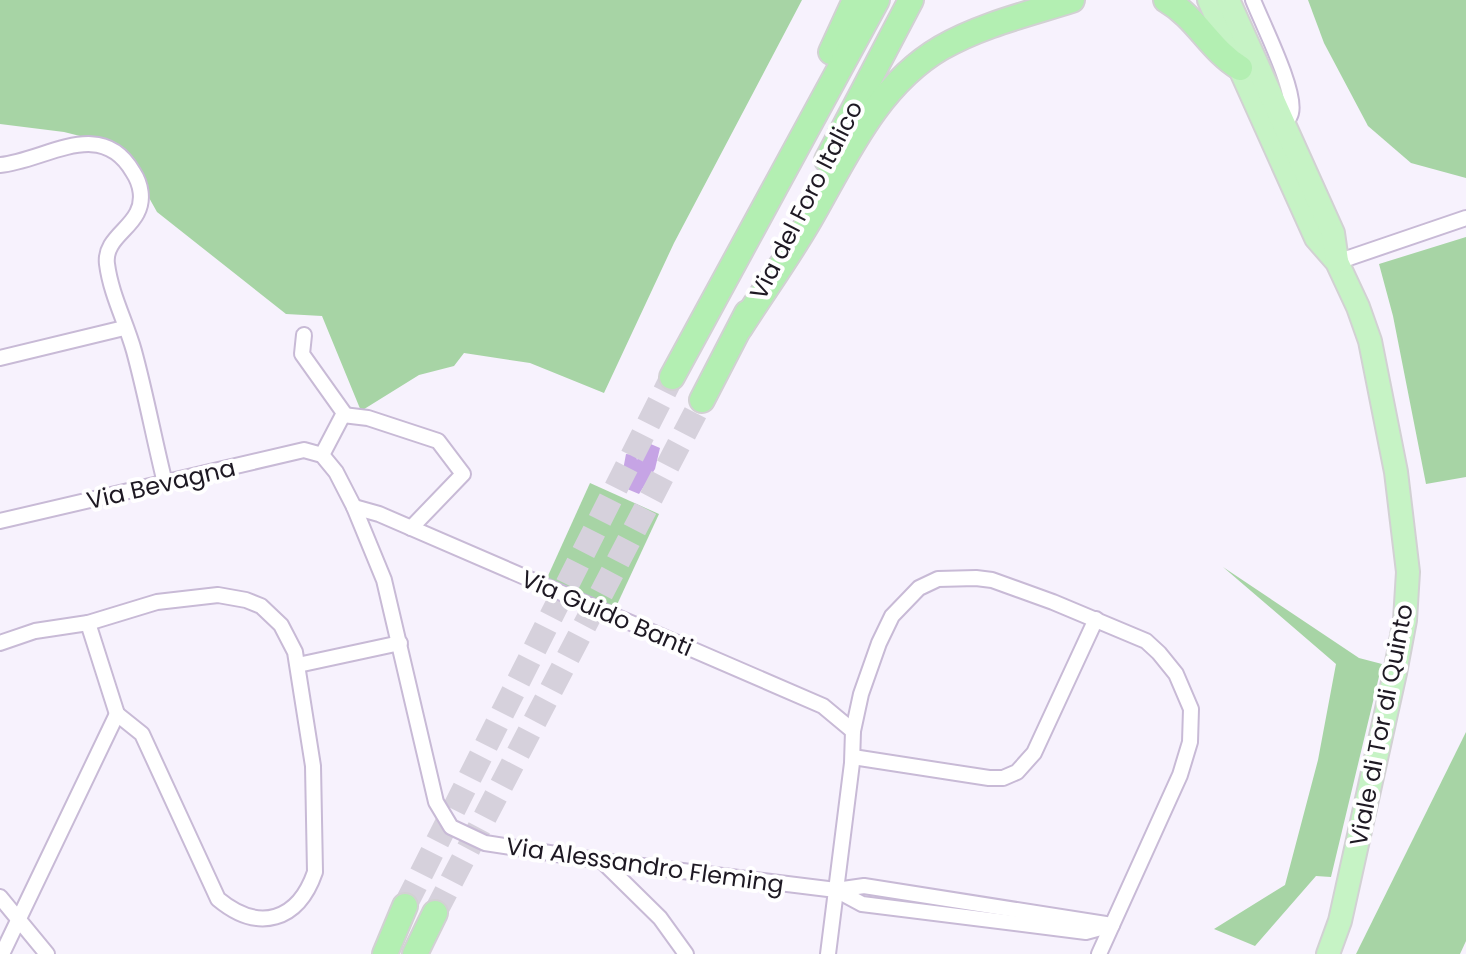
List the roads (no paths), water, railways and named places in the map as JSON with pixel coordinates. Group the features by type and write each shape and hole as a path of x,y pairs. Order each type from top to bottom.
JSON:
{"highway":[{"path":"757,218 855,0"},
{"name":"Via del Foro Italico","path":"672,377 877,0"},
{"name":"Via del Foro Italico","path":"702,400 911,0"},
{"path":"740,328 808,223 864,128 899,81 939,49 976,31 1072,0"},
{"path":"1166,0 1187,14 1221,55 1240,68"},
{"path":"385,954 405,906"},
{"path":"415,954 435,913"}],"main road":[{"name":"Viale di Tor di Quinto","path":"1209,0 1316,238 1337,262 1358,307 1375,362 1401,500 1408,572 1405,620 1342,910 1328,954"},
{"name":"Viale di Tor di Quinto","path":"1228,0 1333,233 1337,262"}],"street":[{"path":"1253,0 1275,52 1291,102 1291,114 1285,124"},
{"path":"1263,77 1273,65 1275,52"},
{"path":"0,165 81,143 112,151 128,164 139,183 139,208 129,225 110,245 106,259 113,294 133,348 165,483"},
{"path":"1337,262 1466,218"},
{"path":"0,358 124,328"},
{"path":"304,335 302,354 343,415 368,418 438,441 463,474 411,528"},
{"path":"298,665 400,643 389,594 354,507 336,472 322,455 343,415"},
{"name":"Via Bevagna","path":"0,521 304,450 322,455"},
{"name":"Via Guido Banti","path":"354,507 379,514 823,706 853,731"},
{"path":"828,954 853,757 853,731 865,681 886,627 910,595 929,582 943,578 987,579 1134,634 1159,653 1181,684 1192,716 1190,742 1180,775 1099,954"},
{"path":"0,643 35,631 88,623 157,602 208,596 229,596 261,606 272,615 292,642 313,766 317,843 315,872 301,901 278,916 262,919 231,910 218,899 142,734 117,714 88,623"},
{"path":"853,757 989,778 1003,778 1017,772 1034,753 1096,619"},
{"name":"Via Alessandro Fleming","path":"400,643 434,795 444,819 457,830 485,843 836,890 862,904 1086,932 1112,925"},
{"path":"2,954 117,714"},
{"path":"602,861 660,918 686,954"},
{"path":"0,897 47,954"}],"tunnel":[{"path":"405,906 672,377"},
{"path":"435,913 702,400"}]}
